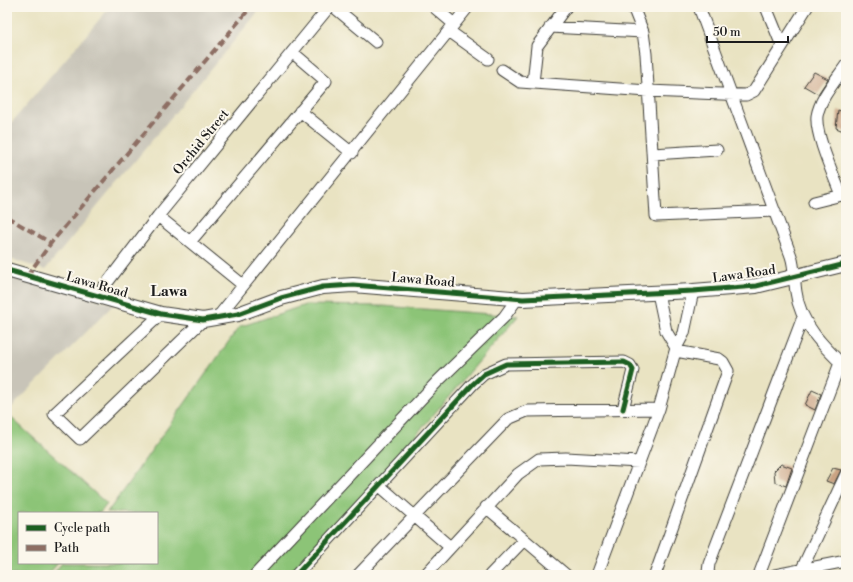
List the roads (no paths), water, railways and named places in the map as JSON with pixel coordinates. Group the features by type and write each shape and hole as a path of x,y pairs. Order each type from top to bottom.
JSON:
{"main road":[{"name":"Lawa Road","path":"7,270 161,314 202,320 238,314 302,292 323,287 353,285 517,299 693,291 756,286 846,264"}],"street":[{"name":"Orchid Street","path":"97,296 158,216 330,7"},
{"path":"334,7 376,42"},
{"path":"434,7 451,27 488,58"},
{"path":"217,318 352,153 468,7"},
{"path":"533,83 537,46 566,7"},
{"path":"633,7 643,32 646,54 656,216 776,211"},
{"path":"699,7 776,211 795,267 796,292 803,317 816,338 843,365 759,575"},
{"path":"766,7 782,46"},
{"path":"502,70 520,82 732,96 746,95 754,92 807,7"},
{"path":"550,27 643,32"},
{"path":"190,242 326,80 292,52"},
{"path":"814,202 843,195 817,129 817,115 823,100 846,65"},
{"path":"300,111 352,153"},
{"path":"653,154 717,150"},
{"path":"158,216 243,285"},
{"path":"597,575 660,409 676,349 684,333 693,291"},
{"path":"655,575 728,371 724,362 719,359 676,349 666,331 658,292"},
{"path":"256,575 437,382 504,317 517,299"},
{"path":"161,314 54,414 80,439 202,320"},
{"path":"710,575 708,572 709,564 803,317"},
{"path":"296,575 473,384 484,374 506,364 624,362 630,365 634,370 623,409"},
{"path":"358,575 414,515 508,419 527,411 660,409"},
{"path":"425,575 518,474 539,459 566,458 639,462"},
{"path":"801,571 846,474"},
{"path":"380,486 450,547"},
{"path":"486,507 561,573"},
{"path":"490,575 524,540"},
{"path":"775,575 846,561"}],"district":[{"name":"Lawa","path":"169,291"}]}
